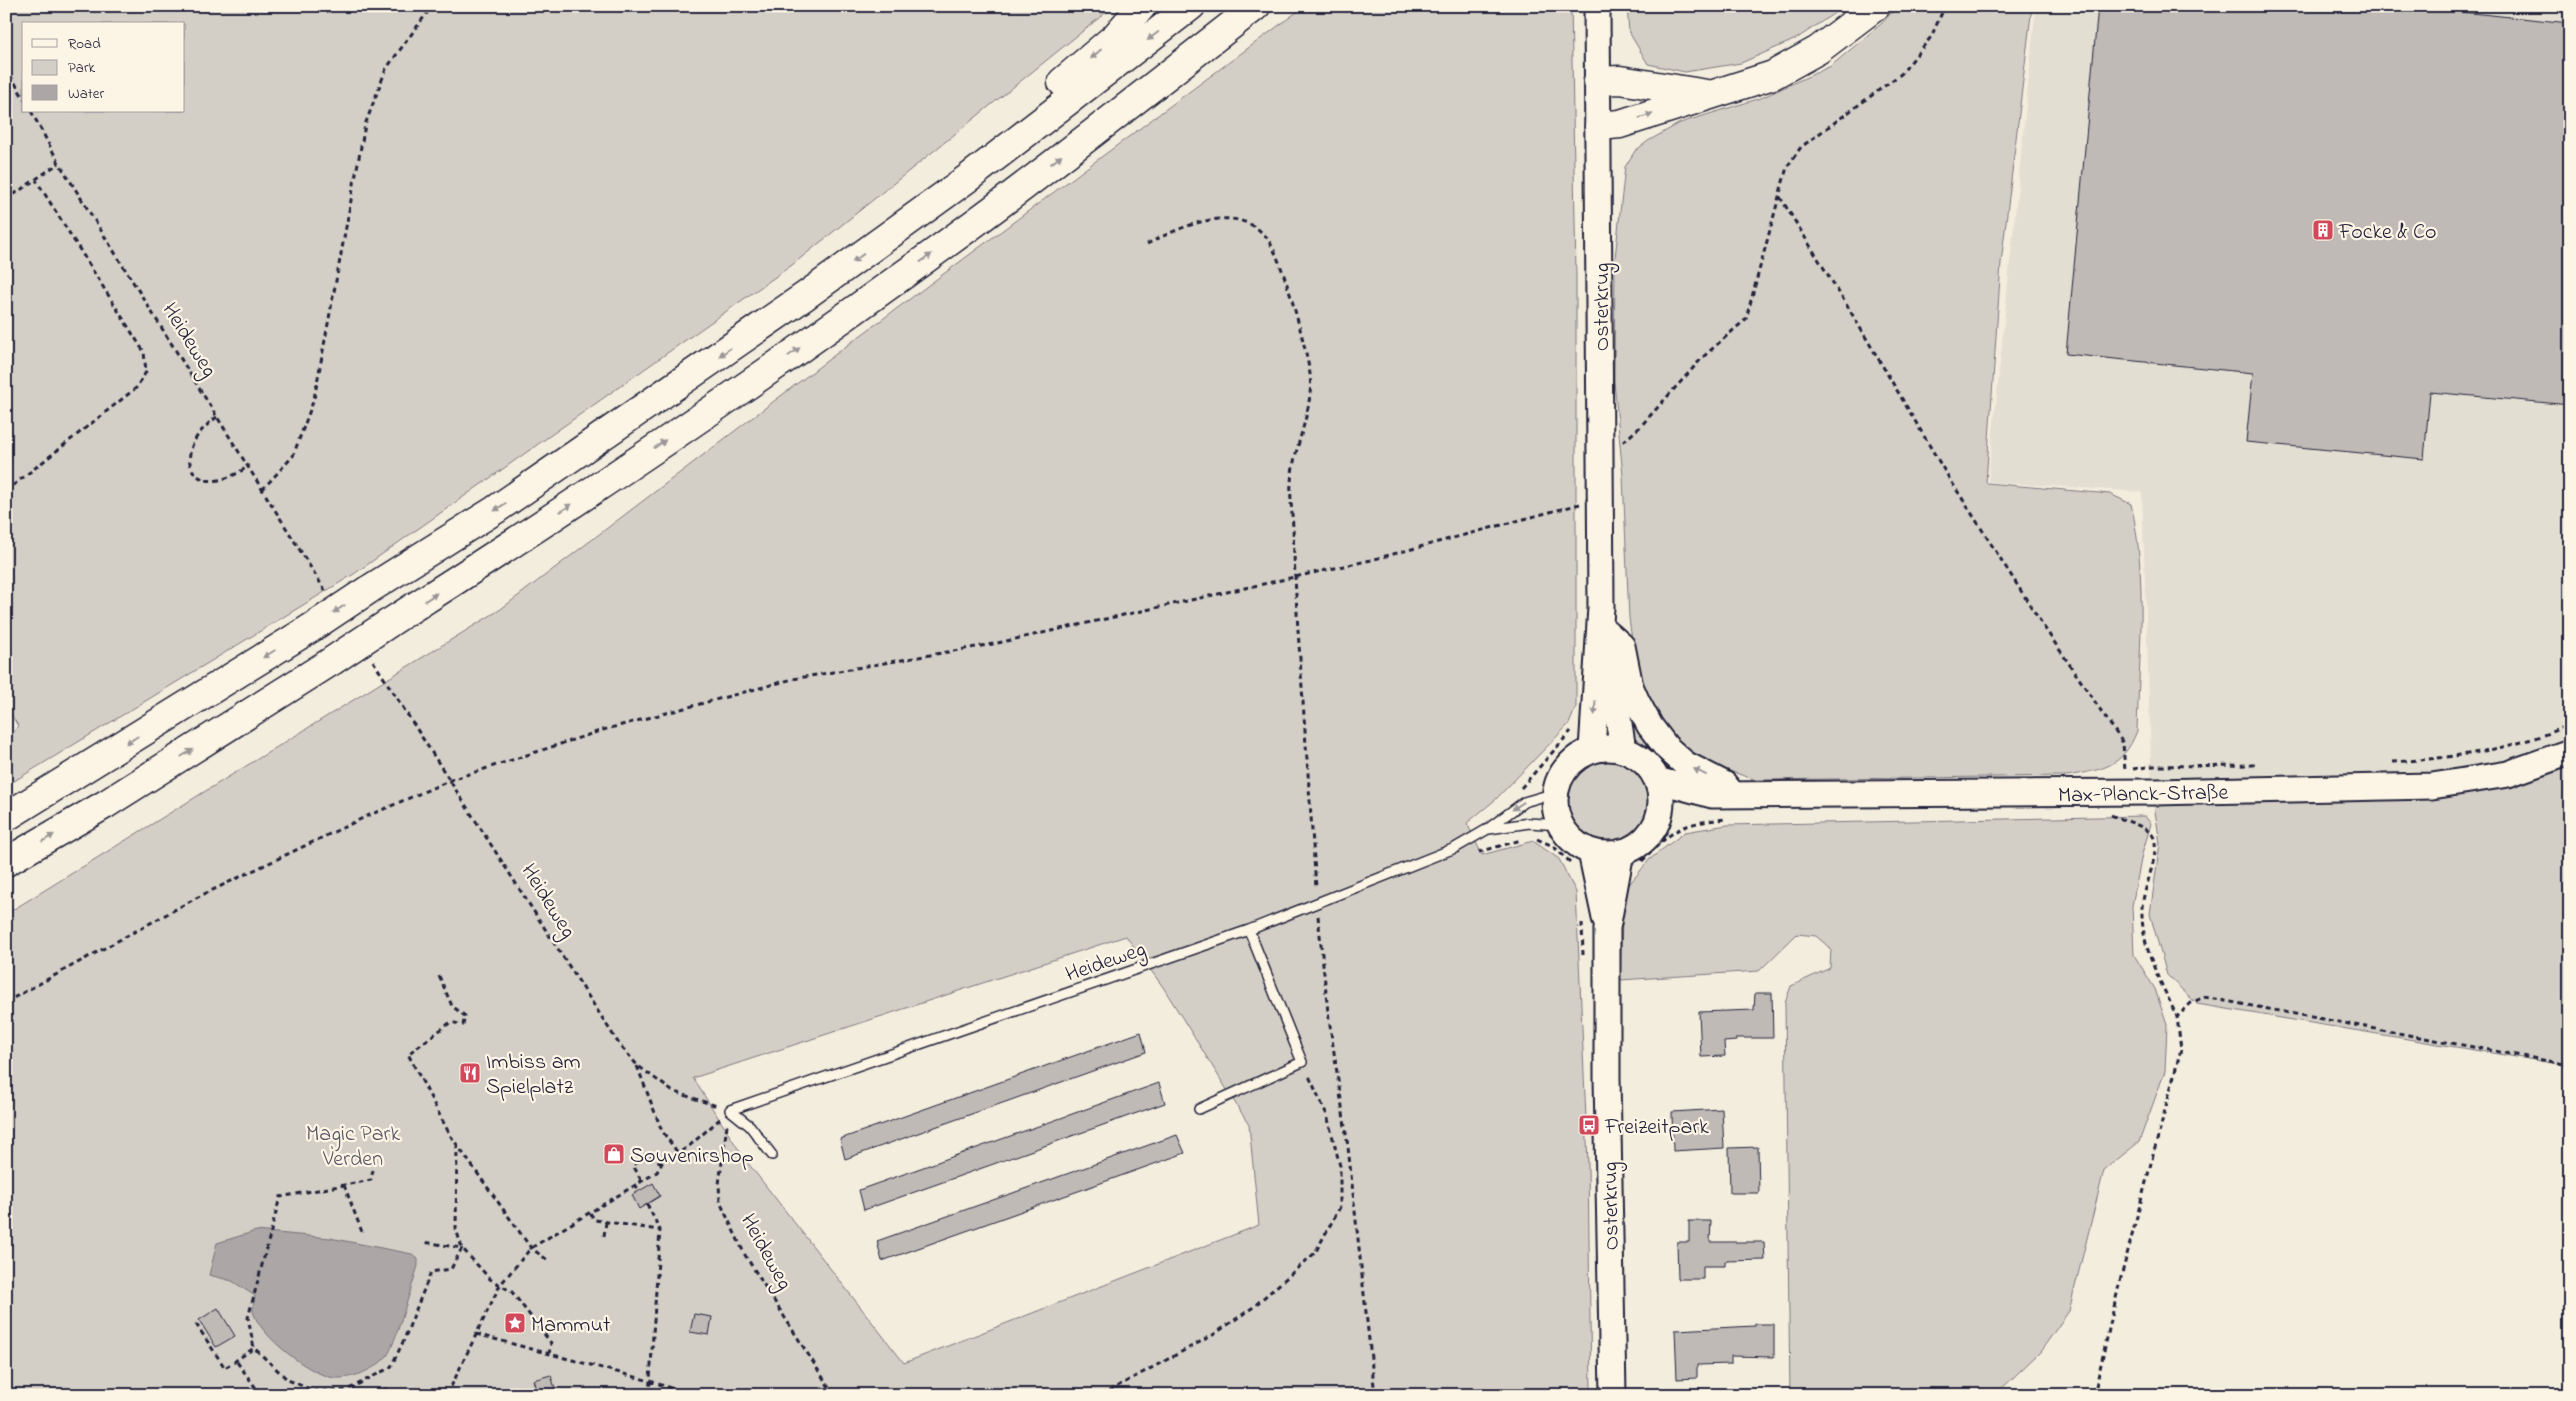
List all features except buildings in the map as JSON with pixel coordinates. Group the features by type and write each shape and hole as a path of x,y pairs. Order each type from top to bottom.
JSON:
{"highway":[{"path":"984,164 998,132 1091,59 1116,36 1142,6"},
{"path":"6,817 310,628 495,510 780,313 984,164 1191,6"},
{"path":"6,862 106,804 519,540 833,324 977,221 1256,6"},
{"path":"1599,126 1620,124 1773,75 1818,50 1876,6"},
{"path":"1598,81 1620,80 1711,95"}],"main road":[{"name":"Osterkrug","path":"1592,750 1601,607 1598,6"},
{"name":"Osterkrug","path":"1601,607 1623,750"},
{"path":"1605,631 1622,646 1630,686 1650,726 1666,747 1685,764 1724,784 1725,803"},
{"path":"1608,748 1623,750 1637,757 1649,767 1657,780 1660,795 1659,813 1647,837 1635,846 1631,858 1609,854 1582,858 1561,825 1557,815 1555,793 1562,774 1570,764 1592,750 1608,748"},
{"name":"Max-Planck-Straße","path":"1659,813 1725,803 2432,786 2508,774 2570,752"},
{"name":"Max-Planck-Straße","path":"1657,780 1725,803"},
{"name":"Osterkrug","path":"1582,858 1607,928"},
{"name":"Osterkrug","path":"1613,1395 1607,1077 1607,928 1631,858"}],"lane":[{"name":"Heideweg","path":"730,1110 1249,930 1455,848 1486,830 1524,802 1555,793"},
{"name":"Heideweg","path":"1486,830 1529,823 1561,825"},
{"path":"1200,1108 1302,1062 1249,930"},
{"path":"730,1110 750,1126 772,1155"}],"path":[{"path":"262,490 293,456 314,399 365,125 386,69 432,6"},
{"path":"1621,443 1640,427 1703,357 1746,319 1787,167 1801,147 1901,74 1931,37 1945,6"},
{"path":"6,67 22,95"},
{"name":"Heideweg","path":"32,112 59,163 322,586"},
{"path":"6,200 59,163"},
{"path":"6,491 136,388 146,372 144,352 36,180"},
{"path":"1780,197 1944,470 2044,627 2123,743 2125,772"},
{"path":"1147,244 1183,226 1217,218 1250,223 1267,239 1283,271 1310,374 1310,404 1298,443 1291,483 1295,577 1317,903 1328,1012 1348,1147 1375,1395"},
{"path":"217,417 203,426 193,440 189,458 193,471 203,480 219,482 234,476 247,467"},
{"path":"6,1002 198,897 363,818 451,780 603,730 793,679 993,644 1371,560 1581,504"},
{"name":"Heideweg","path":"376,666 619,1044 637,1065 672,1091 730,1110 719,1184 720,1202 745,1255 834,1395"},
{"path":"2391,763 2444,758 2504,747 2570,724"},
{"path":"2116,772 2153,766 2266,765"},
{"path":"1631,858 1679,828 1694,822 1725,803"},
{"path":"2094,1395 2119,1285 2181,1049 2177,1017 2149,957 2143,927 2142,908 2154,851 2154,838 2147,830 2107,813"},
{"path":"1533,837 1582,858"},
{"path":"1455,848 1473,854 1524,839"},
{"path":"1582,919 1583,963"},
{"path":"439,976 452,1006 465,1016 463,1025 451,1022 408,1054 457,1144 532,1248 549,1261"},
{"path":"2177,1017 2191,1003 2204,997 2570,1065"},
{"path":"1100,1395 1213,1335 1252,1308 1314,1253 1340,1207 1340,1166 1327,1115 1302,1062"},
{"path":"637,1065 662,1131 678,1154"},
{"path":"447,1395 500,1285 532,1248 657,1172 662,1163 678,1154 730,1110"},
{"path":"457,1144 456,1229 462,1248 490,1279 512,1292 551,1344 549,1354"},
{"path":"641,1180 633,1165 648,1156 662,1163"},
{"path":"373,1170 371,1180 280,1197 248,1318 254,1348 288,1380 315,1391 347,1390 391,1367 431,1272 451,1269 462,1248"},
{"path":"635,1184 639,1191"},
{"path":"344,1185 362,1232"},
{"path":"646,1204 660,1230 649,1395"},
{"path":"590,1213 595,1220 660,1230"},
{"path":"604,1236 606,1222"},
{"path":"424,1242 462,1248"},
{"path":"196,1324 225,1368 237,1362 254,1348"},
{"path":"476,1334 650,1381 691,1395"},
{"path":"237,1362 261,1395"},
{"path":"344,1395 347,1390"},
{"path":"377,1395 378,1392 386,1390 390,1395"}],"shaded area":[{"path":"2036,6 2570,6 2570,749 2507,771 2152,787 2142,492 1988,482"}],"green space":[{"path":"6,6 1114,6 792,265 354,574 6,786 6,738 9,738 18,726 6,706"},
{"name":"Magic Park Verden","path":"1305,6 1571,6 1576,276 1576,707 1569,724 1495,800 1467,823 1482,855 1533,841 1559,859 1576,892 1588,1164 1591,1395 6,1395 6,914 501,609 849,344","holes":["1126,936 1163,987 1249,1125 1259,1225 904,1363 744,1158 693,1078"]},
{"path":"1627,6 1845,6 1796,39 1741,63 1685,72 1648,64 1629,32"},
{"path":"1898,6 2032,6 2001,263 1986,483 2110,494 2131,504 2136,532 2141,588 2137,731 2125,753 2118,760 2110,765 2091,771 2067,776 1756,780 1715,766 1688,750 1666,731 1650,704 1636,670 1629,618 1623,476 1614,381 1615,258 1625,167 1635,151 1648,141 1680,123 1761,98 1831,66 1881,24"},
{"path":"1623,691 1694,777 1665,771 1630,733"},
{"path":"2570,754 2570,1066 2197,1004 2167,975 2150,914 2160,843 2153,799 2433,789"},
{"path":"1600,760 1616,760 1631,767 1642,778 1649,793 1646,817 1637,830 1616,842 1600,842 1585,835 1574,824 1567,809 1567,793 1574,778 1585,767"},
{"path":"2145,816 2151,824 2142,854 2132,906 2134,955 2155,989 2167,1025 2165,1071 2139,1142 2104,1170 2069,1311 2040,1352 1995,1395 1790,1395 1785,1003 1791,986 1830,968 1831,949 1816,936 1797,934 1759,971 1620,980 1622,921 1627,887 1650,859 1685,832 1727,825"}],"water":[{"path":"256,1231 330,1238 412,1254 418,1259 418,1266 399,1328 387,1356 377,1365 364,1372 350,1377 336,1378 326,1376 301,1363 275,1342 257,1321 253,1311 255,1296 232,1281 209,1275 217,1243"}],"place":[{"name":"Focke & Co","path":"2323,230"},
{"name":"Imbiss am Spielplatz","path":"470,1073"},
{"name":"Freizeitpark","path":"1589,1125"},
{"name":"Souvenirshop","path":"614,1154"},
{"name":"Mammut","path":"515,1323"}]}
